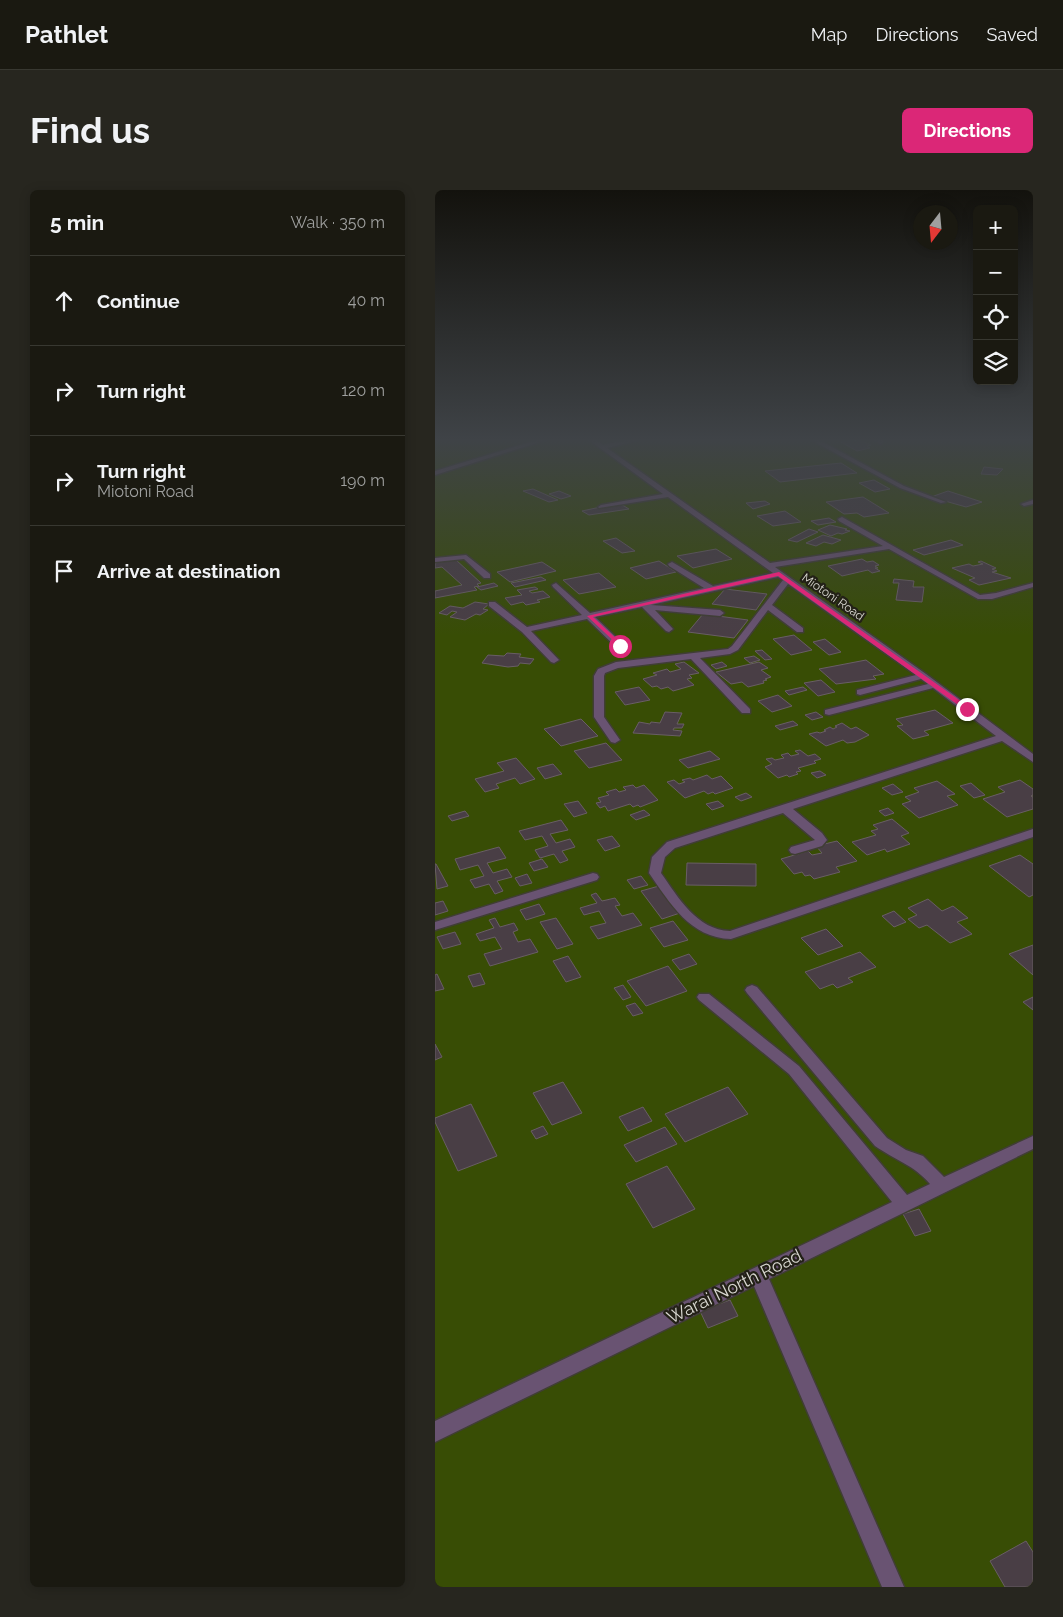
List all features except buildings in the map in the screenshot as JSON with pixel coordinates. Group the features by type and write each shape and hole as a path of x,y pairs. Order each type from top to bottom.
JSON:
{"street":[{"path":"601,507 610,505"},
{"name":"Miotoni Road","path":"684,505 923,676 1033,759"},
{"path":"842,519 973,596 991,597 1017,587 1033,585"},
{"path":"768,566 890,548"},
{"path":"435,560 465,557 487,576"},
{"path":"672,564 710,588"},
{"path":"525,630 646,606 710,588 779,574"},
{"path":"615,740 599,716 599,676 601,671 616,666 730,651 735,648 787,580"},
{"path":"556,585 620,646"},
{"path":"493,604 525,630 554,660"},
{"path":"646,606 719,613"},
{"path":"646,606 669,629"},
{"path":"768,606 799,630"},
{"path":"693,656 746,711"},
{"path":"860,692 923,676"},
{"path":"829,712 935,685"},
{"path":"1004,737 671,845 665,848 656,858 655,873 675,900 701,928 720,934 738,934 1033,833"},
{"path":"783,808 818,835 821,840 819,843 795,850"},
{"path":"435,926 593,877"},
{"path":"752,990 881,1142 900,1155 917,1161 942,1186"},
{"path":"704,997 794,1070 904,1204"},
{"name":"Warai North Road","path":"435,1432 1033,1142"},
{"path":"758,1275 893,1587"}],"green space":[{"path":"435,505 1033,505 1033,1587 435,1587"}],"route":[{"path":"620,646 589,616 779,574 967,709"}]}
